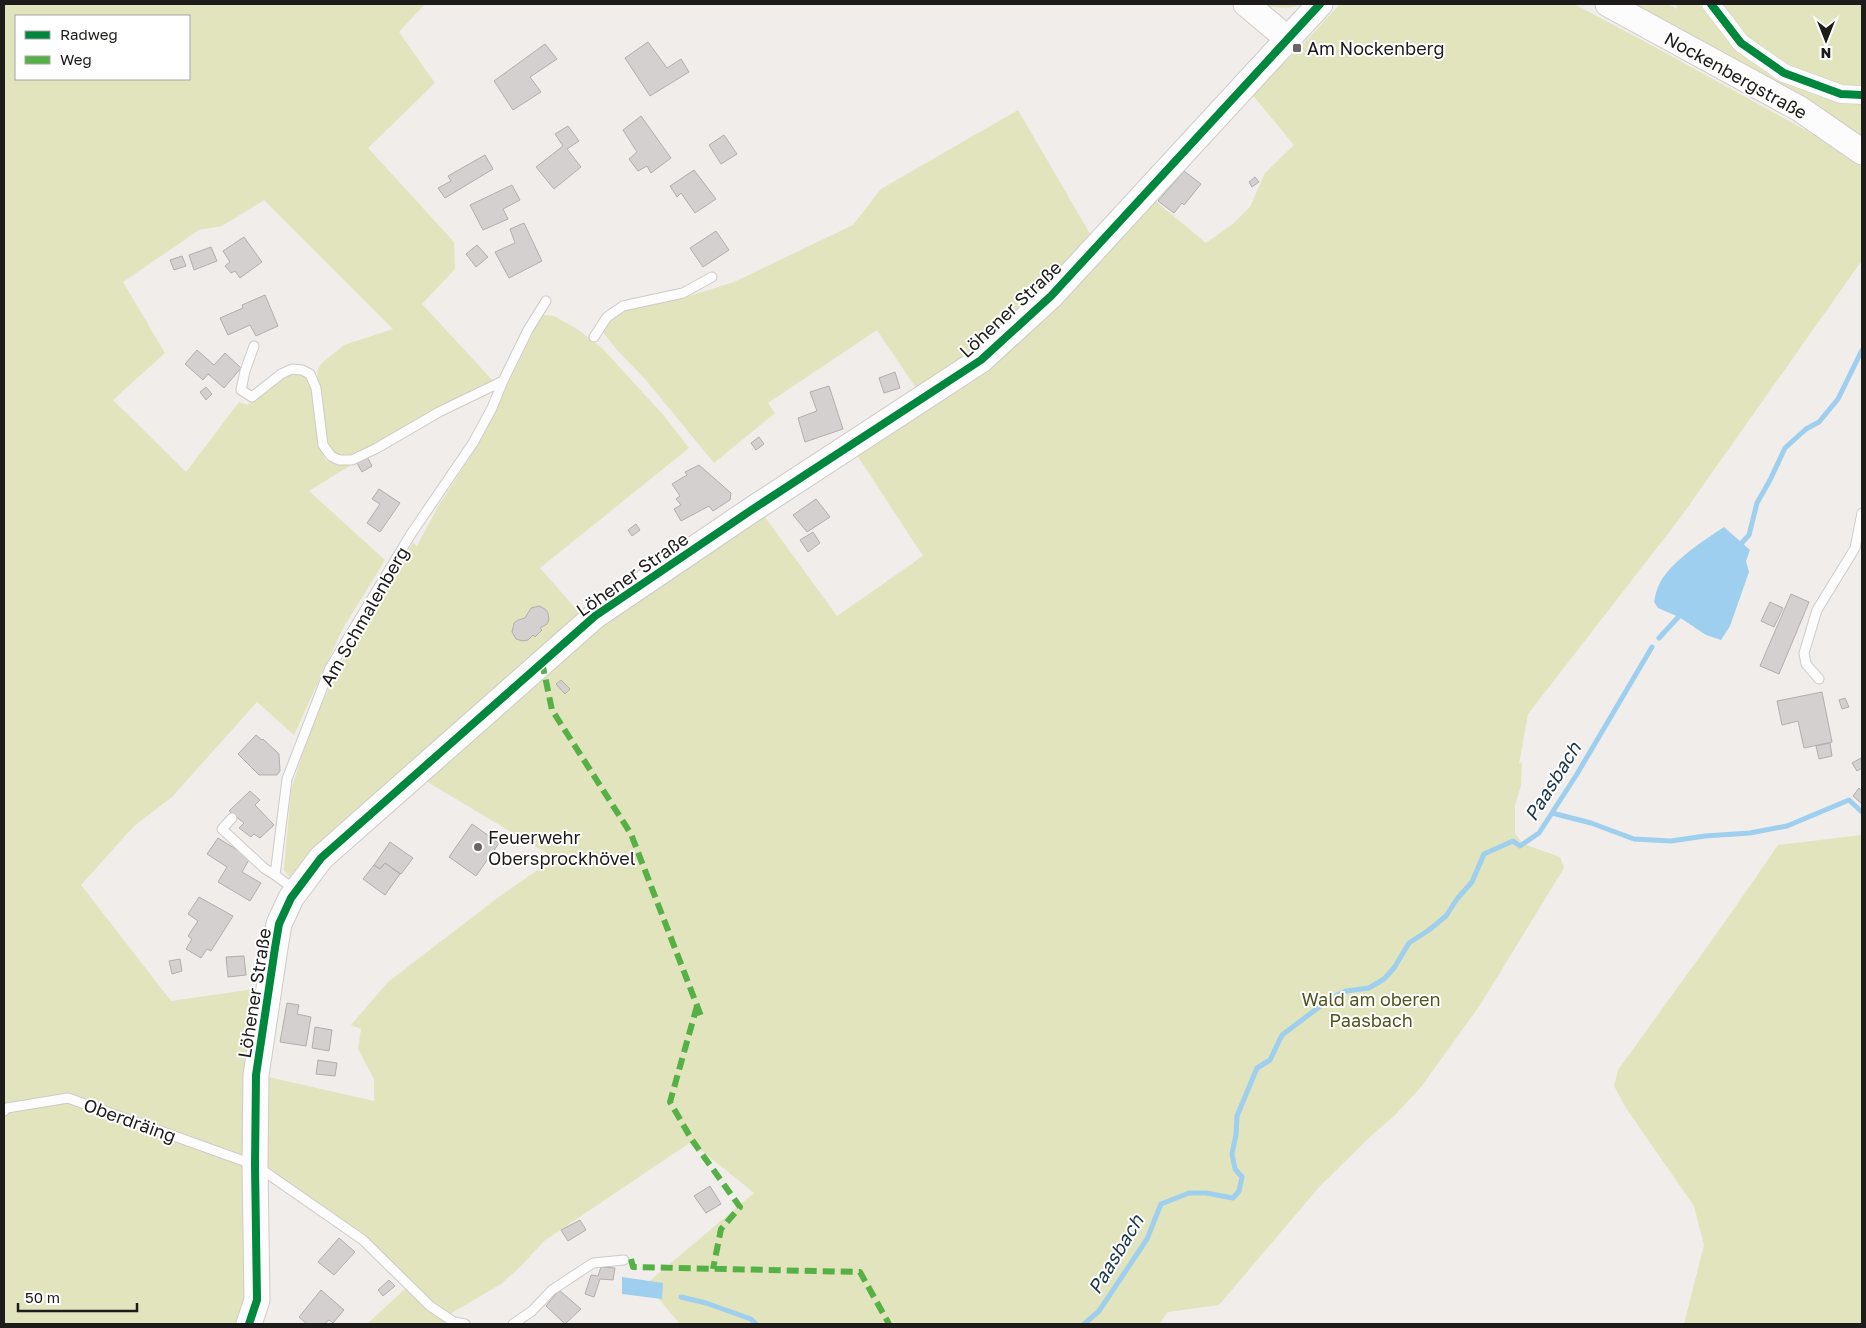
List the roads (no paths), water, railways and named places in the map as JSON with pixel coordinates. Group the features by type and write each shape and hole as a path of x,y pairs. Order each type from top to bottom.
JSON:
{"street":[{"path":"1246,4 1288,39"},
{"name":"Löhener Straße","path":"249,1324 258,1300 255,1165 256,1075 275,948 280,924 291,898 321,858 595,616 981,360 1051,296 1320,4"},
{"name":"Nockenbergstraße","path":"1608,4 1800,109 1862,152"},
{"name":"Nockenbergstraße","path":"1711,4 1741,43 1784,73 1841,94 1862,95"}],"lane":[{"path":"594,337 607,317 623,306 683,293 712,277"},
{"name":"Am Schmalenberg","path":"276,875 287,779 330,668 410,534 473,443 492,408 528,330 546,301"},
{"path":"254,346 245,371 241,390 252,396 281,374 292,369 302,370 310,374 316,388 323,445 331,456 339,460 352,460 377,448 439,412 504,381"},
{"path":"1819,679 1806,664 1804,653 1817,610 1855,548 1862,513"},
{"path":"232,818 222,829 264,868 296,891"},
{"name":"Oberdräing","path":"4,1111 7,1108 68,1098 255,1165 363,1240 430,1306 454,1322 465,1324"},
{"path":"513,1324 532,1311 552,1290 593,1263 624,1260"}],"water":[{"path":"1724,527 1750,550 1746,561 1749,572 1730,626 1721,640 1706,635 1679,617 1658,608 1654,602 1658,587 1670,569 1687,553"},
{"path":"622,1277 663,1283 662,1299 622,1294"}],"waterway":[{"name":"Paasbach","path":"1738,547 1749,535 1757,503 1785,448 1806,429 1819,422 1838,399 1862,350"},
{"name":"Paasbach","path":"1659,638 1682,613"},
{"name":"Paasbach","path":"1084,1324 1099,1311 1147,1239 1161,1204 1189,1193 1206,1193 1233,1198 1239,1191 1242,1177 1235,1169 1232,1154 1237,1116 1257,1068 1270,1060 1282,1035 1331,998 1346,991 1369,988 1384,979 1394,968 1409,943 1446,916 1457,899 1472,882 1484,854 1513,841 1520,846 1539,833 1577,774 1652,647"},
{"path":"1552,813 1591,823 1634,839 1671,841 1705,836 1750,833 1787,826 1849,800 1862,812"},
{"path":"681,1297 706,1303 751,1319 756,1324"}],"place":[{"name":"Am Nockenberg","path":"1297,48"},
{"name":"Feuerwehr Obersprockhövel","path":"478,847"}],"park label":[{"name":"Wald am oberen Paasbach","path":"1371,1009"}]}
